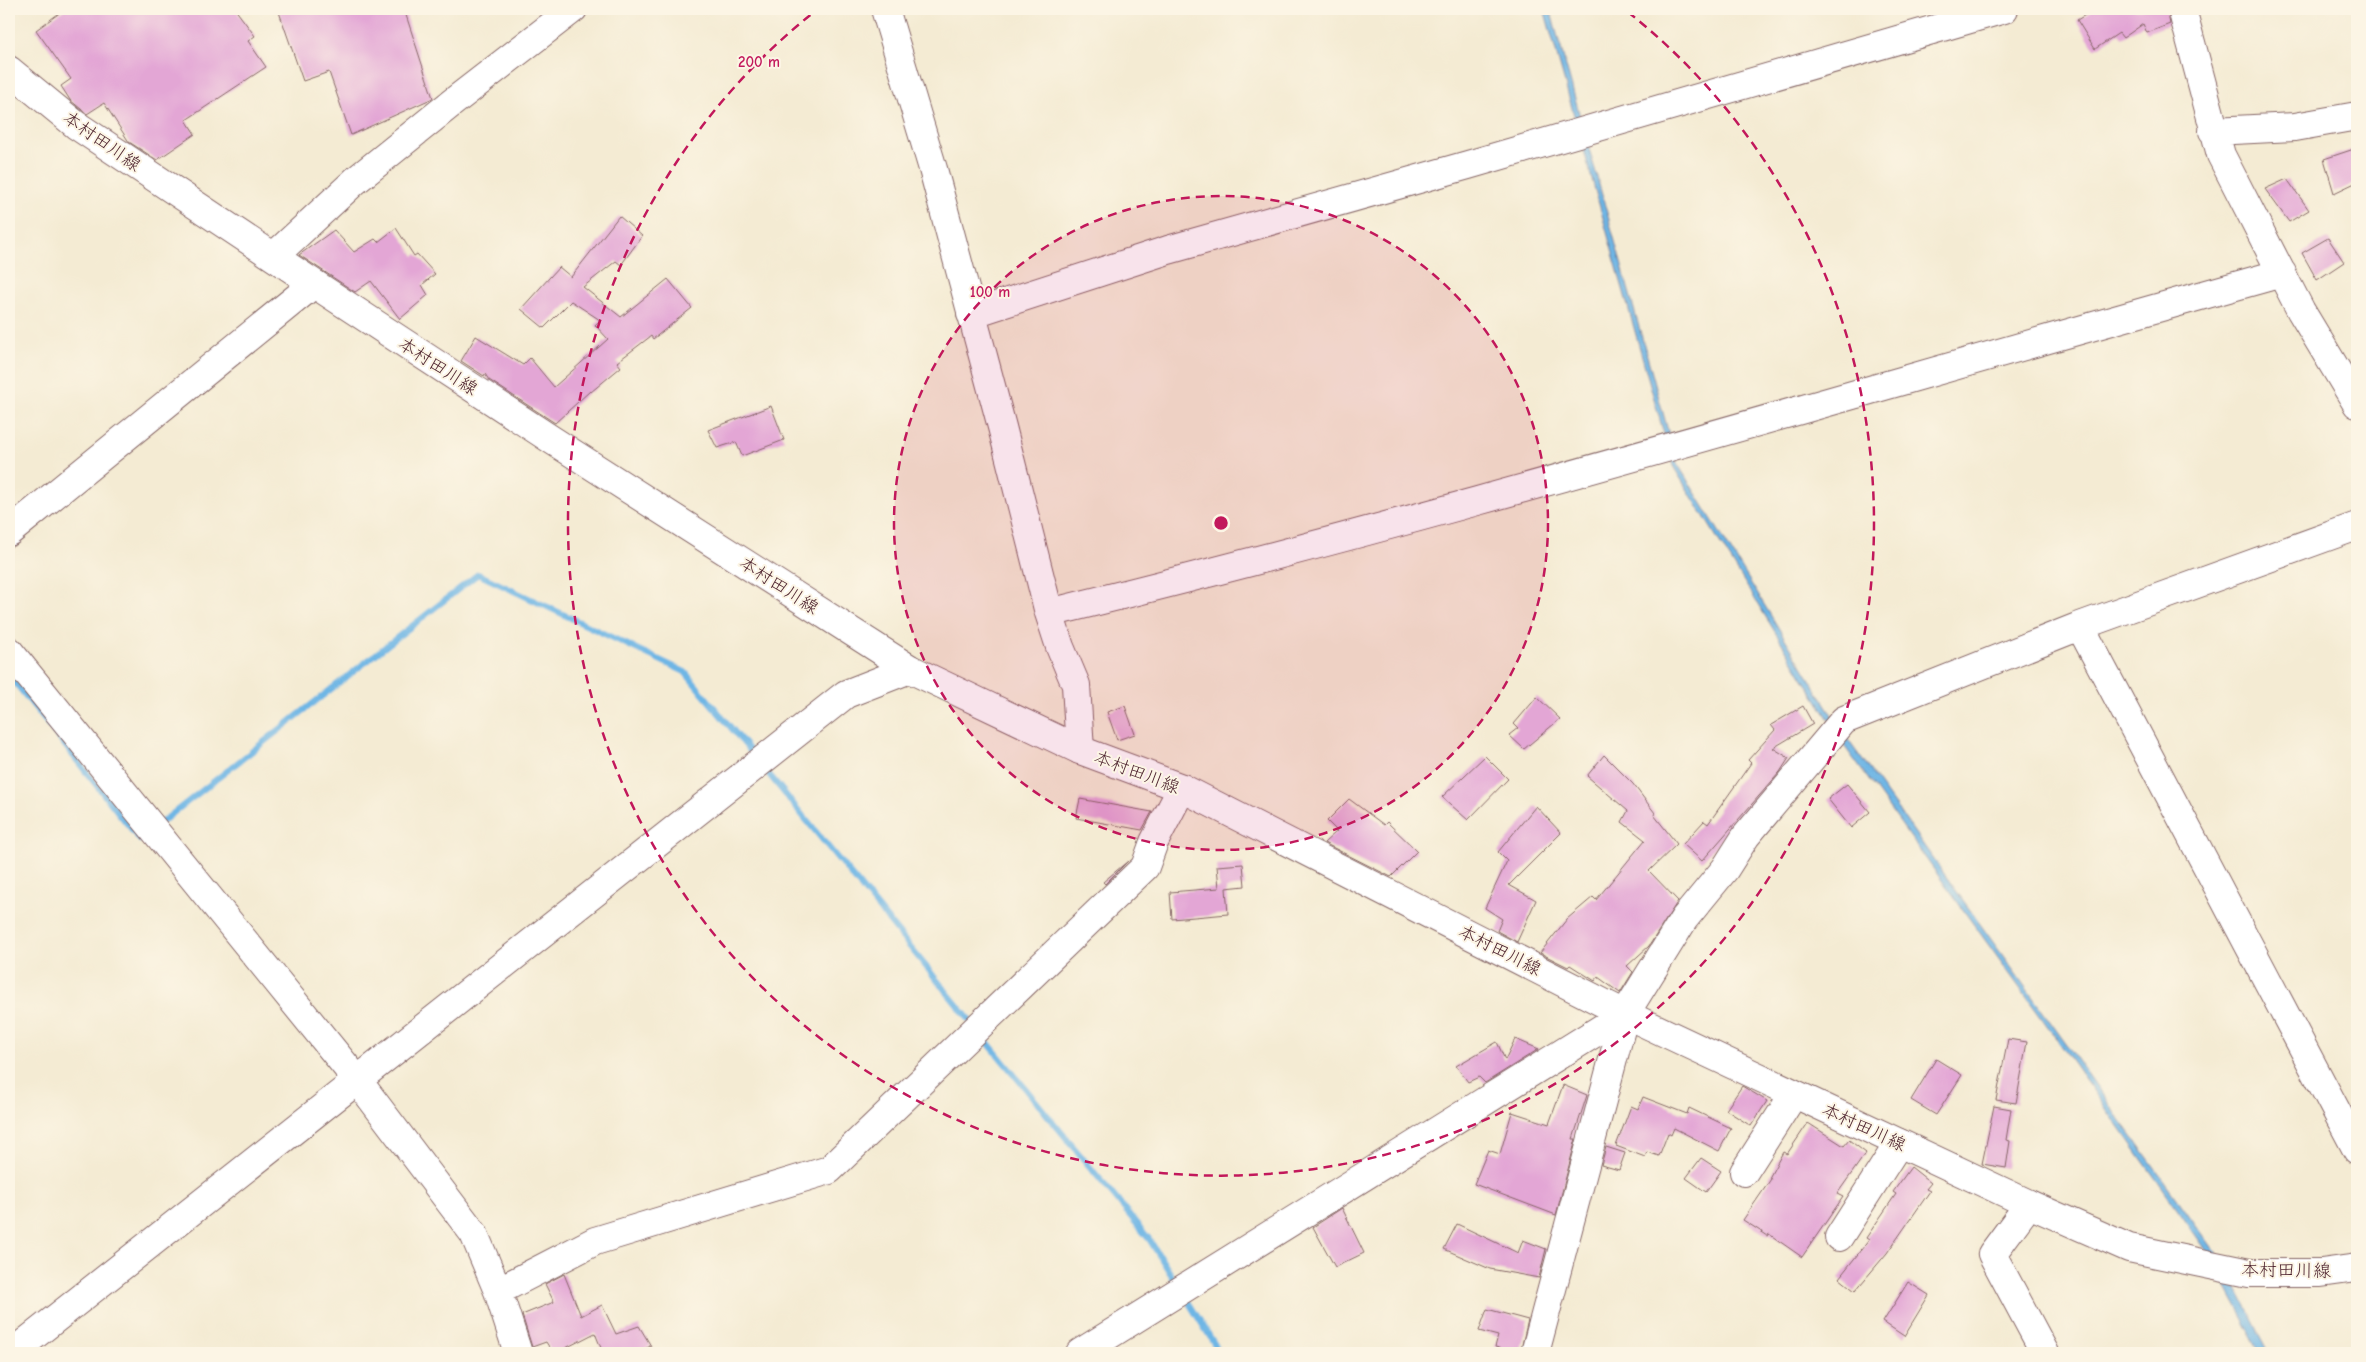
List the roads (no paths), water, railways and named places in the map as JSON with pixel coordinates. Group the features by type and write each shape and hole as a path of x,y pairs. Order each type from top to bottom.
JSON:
{"street":[{"path":"274,256 355,181 573,9"},
{"path":"885,9 934,169 1049,613 1060,647 1076,685 1080,750"},
{"path":"971,314 1168,250 2004,9"},
{"path":"2182,9 2213,131 2221,155 2301,311 2357,404"},
{"name":"本村田川線","path":"9,70 76,124 316,285 552,440 910,670 1080,750 1182,788 1625,1014 2029,1204 2130,1248 2249,1273 2321,1274 2357,1268"},
{"path":"2213,131 2295,127 2357,116"},
{"path":"1049,613 1210,573 2282,273"},
{"path":"9,532 310,287 316,285"},
{"path":"1535,1353 1625,1014 1684,919 1725,869 1746,836 1844,720 2080,626 2357,526"},
{"path":"2080,626 2357,1150"},
{"path":"9,651 358,1081 474,1234 498,1291 518,1353"},
{"path":"12,1353 846,694 910,670"},
{"path":"498,1291 595,1241 829,1170 1145,867 1154,842 1182,788"},
{"path":"1080,1353 1625,1014"},
{"path":"1744,1172 1794,1094"},
{"path":"1839,1238 1899,1143"},
{"path":"2029,1204 1992,1254 2045,1353"}],"water":[{"path":"1544,9 1550,9 1677,463 1843,733 2214,1250 2234,1283 2270,1353 2261,1353 2204,1247 2046,1024 1837,736 1828,718 1673,466"}],"waterway":[{"path":"158,825 478,574 685,672 756,758"},
{"path":"9,675 140,840 148,833"},
{"path":"763,767 972,1023"},
{"path":"980,1033 1149,1239 1177,1284"},
{"path":"1184,1295 1220,1353"}]}
